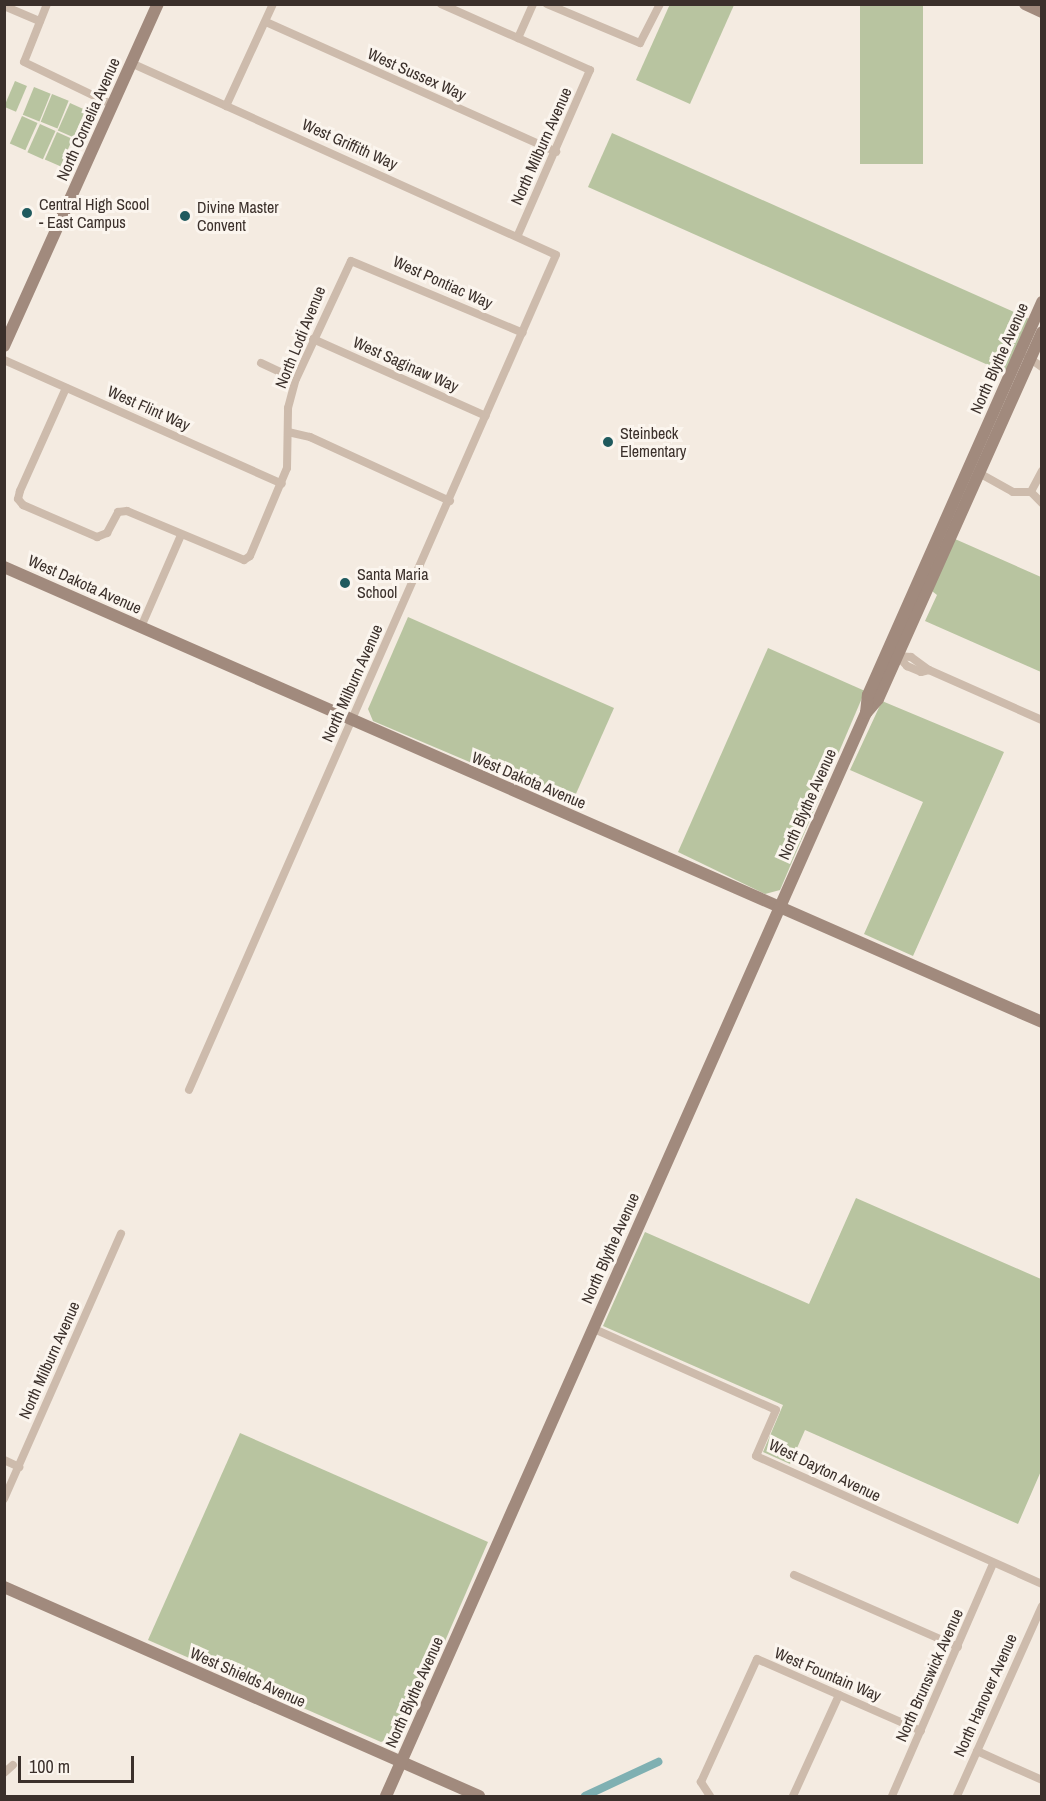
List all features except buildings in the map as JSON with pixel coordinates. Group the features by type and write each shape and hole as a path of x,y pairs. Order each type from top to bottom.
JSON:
{"street":[{"path":"47,4 24,62 111,104"},
{"name":"North Cornelia Avenue","path":"4,346 158,4"},
{"path":"226,106 273,4"},
{"path":"441,4 518,38 533,4"},
{"path":"547,4 640,43 660,4"},
{"path":"1025,4 1041,12"},
{"path":"4,6 40,21"},
{"name":"West Sussex Way","path":"266,22 556,152"},
{"name":"North Milburn Avenue","path":"518,38 590,70 518,235"},
{"name":"West Griffith Way","path":"131,63 518,235 556,255"},
{"name":"North Milburn Avenue","path":"189,1090 351,719 450,501 556,255"},
{"name":"West Pontiac Way","path":"351,261 523,333"},
{"name":"North Lodi Avenue","path":"181,535 244,561 250,556 282,484 289,452 288,408 296,379 351,261"},
{"name":"North Blythe Avenue","path":"386,1797 866,713 878,699 897,656 1041,302"},
{"name":"North Blythe Avenue","path":"1034,356 1027,349 1041,315"},
{"name":"North Blythe Avenue","path":"866,713 868,695 916,586 962,496 979,473 1034,356 1041,332"},
{"name":"West Saginaw Way","path":"313,339 486,416"},
{"path":"1034,356 1041,367"},
{"name":"West Flint Way","path":"4,360 282,484"},
{"path":"261,363 296,379"},
{"path":"66,387 18,500 97,537 107,533 118,512 127,511 181,535 141,627"},
{"path":"288,432 310,437 450,501"},
{"path":"1031,492 1041,471"},
{"path":"979,473 1013,492 1031,492 1041,503"},
{"name":"West Dakota Avenue","path":"4,567 1041,1022"},
{"name":"North Blythe Avenue","path":"897,656 894,646 917,594 916,586"},
{"path":"897,656 911,657 929,670 1041,720"},
{"name":"North Milburn Avenue","path":"4,1498 121,1234"},
{"name":"West Dayton Avenue","path":"592,1328 776,1410 756,1456 1041,1584"},
{"path":"4,1460 19,1467"},
{"name":"North Brunswick Avenue","path":"892,1797 993,1564"},
{"path":"794,1575 958,1647"},
{"name":"West Shields Avenue","path":"4,1587 479,1797"},
{"name":"North Hanover Avenue","path":"957,1797 1041,1606"},
{"name":"West Fountain Way","path":"710,1797 701,1782 757,1659 921,1731"},
{"path":"793,1797 839,1695"},
{"path":"976,1752 1041,1780"},
{"path":"4,1773 13,1765"}],"green space":[{"path":"670,4 734,5 690,104 636,80"},
{"path":"860,5 923,5 923,164 860,164"},
{"path":"15,81 27,86 16,112 4,107"},
{"path":"34,87 51,94 39,122 23,115"},
{"path":"52,94 69,101 57,129 41,122"},
{"path":"70,103 86,110 73,137 58,130"},
{"path":"22,116 38,123 25,150 10,143"},
{"path":"40,124 56,131 43,159 27,152"},
{"path":"57,132 73,139 60,166 45,159"},
{"path":"612,133 1029,319 1005,373 588,187"},
{"path":"955,539 1041,577 1041,672 925,621 937,595 932,591"},
{"path":"408,617 614,708 571,805 373,721 368,709"},
{"path":"768,648 865,691 780,890 765,894 678,852"},
{"path":"882,701 1004,752 913,956 864,934 923,802 850,770"},
{"path":"856,1198 1041,1279 1041,1471 1018,1524 805,1430 790,1464 763,1452 783,1405 603,1326 645,1232 809,1304"},
{"path":"240,1433 488,1542 445,1641 396,1736 381,1742 148,1640"}],"waterway":[{"path":"585,1796 658,1762"}],"place":[{"name":"Central High Scool - East Campus","path":"27,213"},
{"name":"Divine Master Convent","path":"185,216"},
{"name":"Steinbeck Elementary","path":"608,442"},
{"name":"Santa Maria School","path":"345,583"}]}
